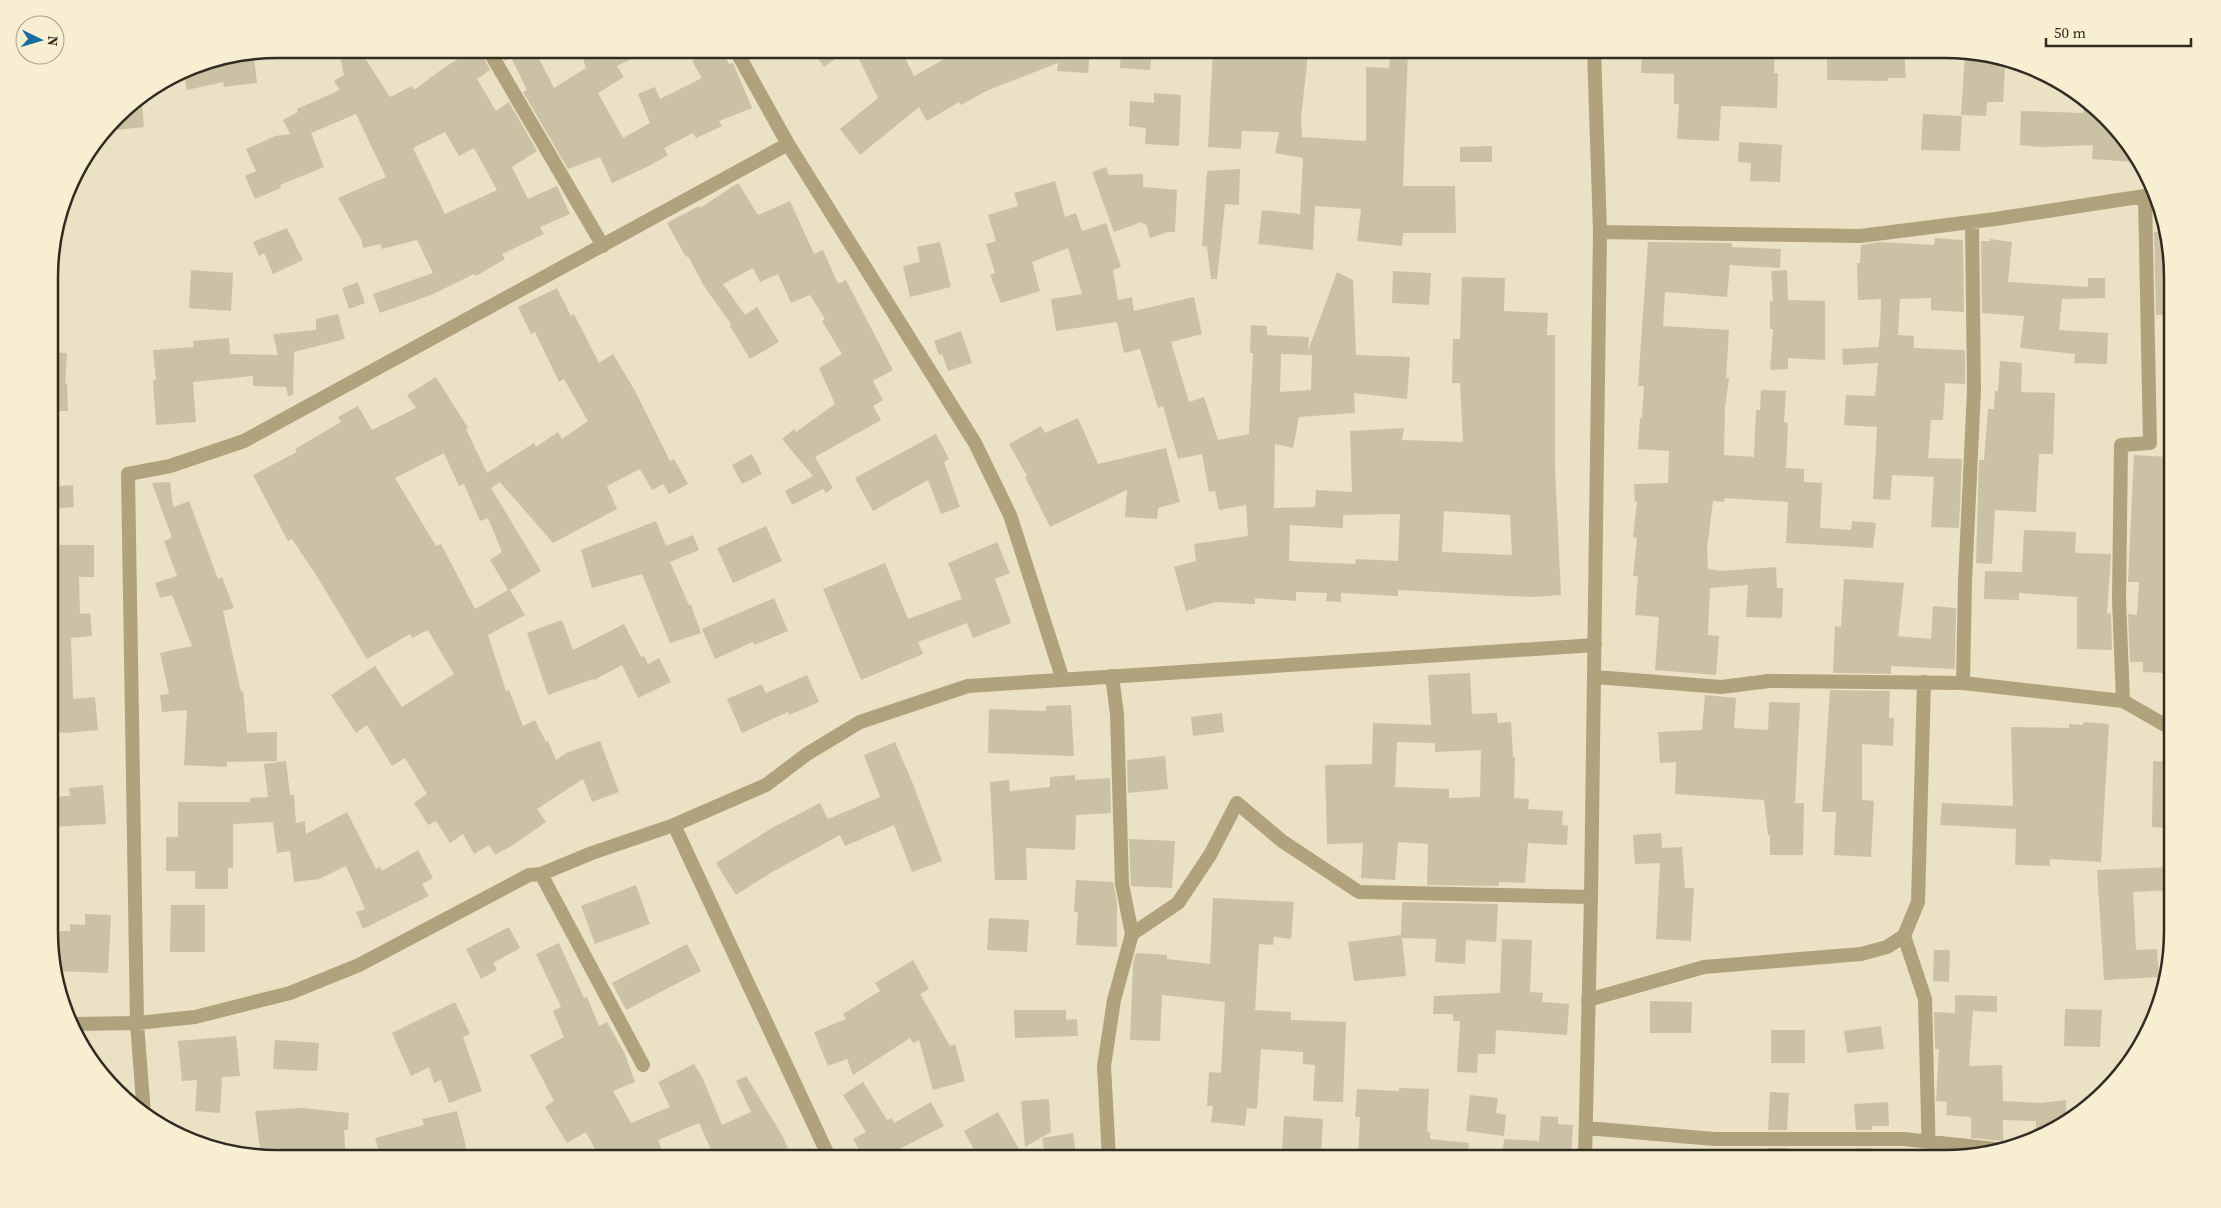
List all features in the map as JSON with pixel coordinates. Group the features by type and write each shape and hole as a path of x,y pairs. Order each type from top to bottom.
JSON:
{"street":[{"path":"493,58 603,246"},
{"path":"740,58 788,144 975,443 1010,515 1063,680"},
{"path":"1585,1150 1591,897 1600,232 1594,58"},
{"path":"143,1105 137,1023 128,474 170,466 244,441 788,144"},
{"path":"1600,232 1860,236 1972,222 2148,195 2150,443 2121,445 2119,599 2123,701"},
{"path":"1963,683 1965,581 1974,390 1972,222"},
{"path":"78,1024 137,1023 195,1017 290,993 359,965 529,875 541,874 592,853 674,825 766,785 807,754 860,722 968,686 1595,645"},
{"path":"1109,1150 1104,1066 1114,1000 1132,934 1122,884 1117,714 1112,676"},
{"path":"1594,677 1721,687 1769,681 1963,683 2123,701 2164,721"},
{"path":"1588,1000 1704,967 1861,954 1887,947 1904,936 1918,902 1924,682"},
{"path":"1132,934 1178,904 1210,855 1236,803 1282,841 1359,892 1591,897"},
{"path":"674,825 826,1150"},
{"path":"541,874 643,1065"},
{"path":"1904,936 1925,999 1929,1150"},
{"path":"1586,1128 1714,1140 1903,1139 1980,1148"}],"building":[{"path":"340,58 365,58 390,97 412,86 414,90 460,58 484,58 490,70 477,79 496,111 509,102 537,151 512,167 528,199 557,186 570,214 540,227 544,234 502,254 505,259 476,276 474,274 431,295 380,313 373,294 433,273 417,240 382,249 380,244 363,248 361,239 338,198 386,177 356,114 311,133 324,167 280,185 281,188 255,199 245,176 256,171 246,149 275,136 290,134 283,120 298,112 297,109 340,90 334,81 344,75","holes":["445,132 459,156 474,148 497,190 445,214 413,148"]},
{"path":"511,58 539,58 554,88 586,68 583,58 633,58 617,66 624,77 598,93 623,138 650,123 638,94 655,87 660,99 702,78 692,61 697,58 725,58 729,64 733,63 752,108 719,121 722,126 696,138 693,133 664,148 668,155 612,183 600,157 568,169 523,92 527,90"},
{"path":"818,58 836,58 824,67"},
{"path":"858,58 905,58 914,76 946,58 1089,58 1088,73 1057,71 1058,63 986,91 961,105 959,102 927,121 919,107 860,155 840,129 878,98"},
{"path":"1121,58 1151,58 1150,70 1120,68"},
{"path":"1213,58 1308,58 1301,118 1302,137 1366,141 1366,67 1389,68 1390,58 1408,58 1403,186 1455,186 1456,233 1403,233 1402,246 1357,241 1361,209 1315,206 1313,250 1258,244 1262,210 1300,214 1303,158 1275,153 1279,132 1242,131 1241,149 1208,147"},
{"path":"1642,58 1775,58 1774,73 1778,73 1777,108 1721,106 1719,141 1677,139 1679,104 1674,104 1674,74 1641,73"},
{"path":"1827,58 1905,58 1906,78 1888,78 1888,81 1827,80"},
{"path":"1965,58 1999,65 1999,67 2005,68 2003,102 1987,102 1986,116 1961,115"},
{"path":"254,59 257,83 224,87 223,82 187,90 184,78 220,65"},
{"path":"1154,93 1181,95 1179,146 1145,144 1146,128 1129,126 1130,101 1154,103"},
{"path":"142,104 144,127 114,130"},
{"path":"2083,107 2109,132 2131,162 2092,159 2093,145 2041,147 2020,145 2021,111 2083,113"},
{"path":"1923,114 1962,116 1960,151 1921,150"},
{"path":"1739,142 1782,145 1780,182 1750,181 1751,163 1738,162"},
{"path":"1492,146 1492,162 1460,162 1460,147"},
{"path":"1106,167 1109,175 1143,174 1143,187 1177,190 1175,232 1168,232 1150,238 1146,224 1143,225 1142,222 1114,232 1092,172"},
{"path":"1240,169 1239,205 1225,204 1217,279 1211,279 1207,247 1202,246 1207,171"},
{"path":"1055,181 1065,217 1076,213 1082,231 1106,223 1121,267 1113,270 1118,300 1132,297 1134,311 1194,297 1202,334 1171,342 1189,402 1204,397 1218,440 1249,434 1253,353 1250,353 1251,325 1267,326 1267,335 1309,337 1308,351 1337,272 1353,280 1356,355 1410,357 1407,399 1354,393 1355,413 1299,417 1293,448 1275,444 1274,508 1315,507 1316,490 1352,492 1350,431 1404,428 1402,440 1463,442 1460,383 1452,383 1453,339 1460,339 1462,277 1505,278 1504,311 1548,313 1547,335 1555,335 1555,469 1561,595 1532,597 1398,590 1398,596 1341,593 1341,602 1326,601 1327,593 1296,592 1296,601 1255,598 1255,604 1216,602 1186,611 1174,567 1196,561 1194,544 1248,536 1246,505 1219,510 1215,491 1209,492 1202,454 1178,459 1163,406 1158,408 1140,349 1124,353 1117,322 1056,331 1051,299 1082,294 1068,248 1032,262 1040,291 1001,303 990,275 995,273 986,244 996,241 988,215 1018,206 1014,193","holes":["1281,354 1312,355 1311,390 1280,392","1444,511 1510,515 1512,555 1442,552","1400,514 1398,561 1356,559 1355,564 1289,561 1290,525 1343,528 1343,515"]},
{"path":"738,183 758,215 790,201 814,254 823,250 838,284 846,280 893,370 873,381 883,400 873,406 881,420 815,457 833,488 826,493 823,489 792,505 785,491 813,476 782,439 794,429 796,432 835,404 819,368 842,354 822,321 825,319 810,295 791,303 778,274 760,282 753,268 723,284 745,315 757,307 779,342 750,359 730,326 731,324 704,286 667,223 699,206 700,208"},
{"path":"287,228 303,260 273,274 264,253 259,256 253,242"},
{"path":"2154,232 2159,232 2164,276 2164,315 2156,315"},
{"path":"1935,238 1963,240 1964,312 1931,310 1931,298 1900,299 1898,335 1914,336 1914,348 1965,350 1965,384 1945,383 1943,420 1931,420 1928,458 1962,459 1959,528 1931,527 1934,477 1892,475 1890,500 1873,499 1877,427 1844,425 1846,395 1875,396 1878,363 1843,365 1842,349 1878,347 1880,334 1881,299 1858,300 1857,263 1860,263 1861,245 1881,242 1934,245"},
{"path":"1990,239 2012,242 2008,282 2088,287 2088,278 2105,278 2105,298 2062,299 2059,330 2108,333 2107,364 2074,363 2075,354 2020,348 2024,316 1982,313 1981,241 1990,241"},
{"path":"940,242 951,287 910,297 903,266 920,262 917,247"},
{"path":"1648,242 1732,243 1732,247 1781,249 1780,268 1730,265 1727,297 1665,292 1663,326 1729,330 1726,378 1729,378 1725,408 1724,455 1754,457 1756,410 1760,410 1761,390 1786,391 1784,422 1788,423 1786,468 1804,469 1804,482 1822,483 1820,528 1851,530 1852,521 1876,523 1873,548 1786,543 1788,502 1725,498 1724,502 1713,501 1707,549 1708,569 1722,571 1776,567 1777,588 1783,588 1782,618 1746,617 1748,585 1710,588 1708,635 1719,636 1716,675 1655,670 1659,617 1635,615 1638,576 1633,576 1637,538 1633,537 1637,501 1635,502 1634,484 1668,483 1669,451 1638,449 1644,386 1638,386"},
{"path":"191,270 233,273 231,311 189,308"},
{"path":"1787,270 1788,300 1825,301 1825,360 1788,358 1788,369 1770,370 1773,329 1770,329 1770,301 1773,301 1771,271"},
{"path":"1393,271 1431,273 1429,305 1392,303"},
{"path":"358,282 365,303 349,309 342,288"},
{"path":"557,288 571,316 574,314 599,363 613,354 635,391 670,461 674,459 688,484 669,494 663,484 652,490 640,469 607,486 617,509 553,543 500,482 491,488 541,571 510,590 525,615 488,635 506,691 509,690 523,726 535,720 546,742 548,741 556,760 566,753 600,741 619,792 592,802 583,779 537,809 546,822 513,845 495,855 489,845 474,854 463,834 450,843 436,821 428,825 414,803 427,794 405,758 392,766 367,725 356,733 331,695 375,666 402,707 454,674 428,630 412,638 410,634 367,659 292,539 288,541 253,475 297,452 295,449 341,422 338,417 358,406 372,430 416,408 407,395 436,377 468,428 466,429 487,473 534,443 536,447 558,432 562,439 588,421 564,379 559,382 535,332 531,334 518,307","holes":["444,453 459,486 464,484 480,521 488,518 502,552 490,560 508,590 475,609 441,544 436,546 395,478"]},
{"path":"338,314 345,339 294,352 293,395 288,396 286,387 253,386 253,376 193,382 196,422 156,425 153,381 156,380 153,350 194,347 193,341 229,338 230,354 278,355 273,334 316,330 316,319"},
{"path":"961,331 972,363 948,371 942,354 939,355 934,341"},
{"path":"58,352 67,353 65,384 67,383 68,411 58,411"},
{"path":"2000,361 2022,363 2021,392 2055,393 2053,454 2039,454 2036,512 1995,510 1992,564 1976,563 1979,460 1984,460 1988,409 1994,409 1995,391 1998,391"},
{"path":"1078,418 1098,464 1166,448 1180,502 1158,508 1157,519 1125,517 1127,490 1050,527 1025,477 1027,476 1009,444 1041,426 1045,433"},
{"path":"936,434 949,459 944,462 960,507 941,514 928,480 873,511 855,478"},
{"path":"752,454 762,474 742,484 732,465"},
{"path":"2134,455 2164,457 2164,673 2143,672 2143,662 2130,662 2128,614 2137,615 2139,582 2128,582"},
{"path":"170,482 173,507 189,501 218,579 222,577 234,608 223,611 241,692 243,691 247,733 277,732 277,761 227,762 227,767 184,765 187,710 162,712 160,695 169,694 160,653 192,646 172,595 160,598 155,583 177,576 164,541 172,538 152,483"},
{"path":"73,485 74,507 58,508 58,486"},
{"path":"656,521 666,546 693,535 699,550 670,562 689,605 691,605 701,633 670,643 642,574 592,588 581,550"},
{"path":"766,526 782,561 733,583 717,548"},
{"path":"2024,530 2076,532 2075,553 2111,554 2107,613 2111,614 2112,650 2077,649 2077,597 2019,593 2019,600 1984,599 1985,571 2022,572"},
{"path":"997,542 1010,573 995,579 1011,623 973,638 967,623 918,642 923,654 861,680 823,589 885,563 908,619 962,599 948,563"},
{"path":"58,545 94,545 94,577 79,577 80,614 90,613 92,636 71,638 73,699 95,697 98,730 58,732"},
{"path":"1844,579 1904,583 1898,636 1931,639 1933,606 1956,608 1955,669 1891,666 1891,674 1833,673 1835,626 1841,627"},
{"path":"774,598 788,631 754,645 753,642 715,659 702,629"},
{"path":"562,620 573,650 624,624 641,657 644,656 648,664 659,658 671,682 638,698 622,665 594,680 548,695 527,633"},
{"path":"1470,673 1472,714 1497,713 1498,723 1511,722 1513,757 1515,758 1514,798 1529,799 1528,809 1563,811 1562,825 1568,826 1567,845 1528,843 1525,883 1499,882 1499,886 1427,885 1428,844 1398,842 1395,880 1361,878 1363,843 1327,844 1325,765 1372,764 1373,723 1431,725 1428,675","holes":["1397,742 1435,743 1435,752 1481,750 1480,797 1449,798 1449,789 1395,787"]},
{"path":"807,675 819,702 789,715 788,712 742,733 727,699 762,684 766,693"},
{"path":"1830,690 1890,691 1889,718 1894,718 1893,746 1862,744 1862,800 1874,801 1871,857 1834,855 1836,812 1822,812"},
{"path":"1705,695 1736,698 1735,728 1768,730 1769,702 1800,703 1795,803 1804,803 1803,855 1770,855 1770,835 1768,835 1764,800 1675,794 1676,762 1660,763 1658,732 1702,730"},
{"path":"1071,705 1074,756 988,753 989,709 1046,711 1046,706"},
{"path":"1222,713 1224,732 1193,736 1191,717"},
{"path":"2083,722 2109,724 2101,862 2050,859 2050,866 2015,865 2016,829 1940,825 1942,803 2013,806 2011,727 2069,728 2069,724 2083,725"},
{"path":"895,742 942,861 912,872 894,825 845,846 840,835 772,872 736,895 716,863 772,828 820,803 828,819 880,797 864,755"},
{"path":"1165,756 1168,789 1128,793 1127,760"},
{"path":"286,761 290,795 294,795 296,823 305,821 306,834 347,812 376,869 380,867 382,871 418,850 433,878 422,884 429,896 363,929 356,912 365,909 346,866 319,879 294,882 290,851 277,853 273,822 233,824 233,868 228,868 228,889 195,889 195,871 166,871 166,837 178,837 178,802 250,802 250,798 268,797 264,764"},
{"path":"2153,761 2164,762 2164,828 2152,827"},
{"path":"1075,775 1075,780 1110,778 1111,813 1076,815 1075,850 1026,848 1027,880 995,880 990,782 1009,780 1010,791 1050,787 1050,777"},
{"path":"103,785 106,824 58,827 58,797 70,796 69,788"},
{"path":"1661,833 1662,848 1682,847 1685,888 1694,888 1691,941 1656,939 1660,863 1635,864 1633,835"},
{"path":"1129,839 1175,841 1172,888 1131,886"},
{"path":"2164,867 2164,890 2133,892 2136,950 2157,949 2159,977 2104,980 2097,870"},
{"path":"1076,880 1113,882 1117,902 1117,947 1076,945 1078,912 1074,912"},
{"path":"636,885 650,924 595,944 581,906"},
{"path":"1213,898 1294,902 1291,939 1274,937 1273,945 1259,944 1255,1010 1291,1012 1291,1020 1346,1022 1343,1102 1313,1101 1315,1065 1303,1064 1303,1052 1261,1049 1257,1109 1247,1108 1245,1126 1211,1122 1213,1106 1207,1106 1209,1072 1221,1073 1225,1002 1162,995 1160,1041 1130,1040 1133,965 1136,953 1167,955 1167,959 1210,964"},
{"path":"1402,902 1498,904 1496,942 1466,940 1465,964 1435,962 1436,939 1402,938 1406,976 1354,981 1348,942 1401,935"},
{"path":"171,905 205,905 205,952 170,952"},
{"path":"85,914 111,915 108,973 61,971 58,931 70,931 70,924 85,925"},
{"path":"989,918 1029,920 1027,952 987,950"},
{"path":"509,927 520,948 493,963 497,970 481,979 466,949"},
{"path":"1502,939 1532,940 1530,992 1543,993 1542,1002 1569,1004 1567,1035 1496,1030 1495,1054 1478,1054 1477,1073 1457,1072 1460,1021 1453,1021 1453,1014 1433,1014 1434,996 1500,993"},
{"path":"559,943 584,998 587,997 599,1026 607,1022 624,1052 635,1082 613,1091 631,1123 670,1107 658,1082 694,1064 703,1079 722,1125 751,1112 736,1081 746,1076 782,1135 789,1150 711,1150 699,1123 658,1140 662,1150 595,1150 586,1132 567,1143 545,1107 554,1101 530,1055 564,1037 553,1011 561,1007 536,954"},
{"path":"687,944 701,971 626,1010 612,983"},
{"path":"1934,950 1950,950 1949,982 1933,981"},
{"path":"913,960 929,989 920,994 950,1046 955,1044 965,1081 933,1090 919,1040 913,1043 910,1038 853,1075 847,1059 828,1066 814,1032 846,1019 843,1014 880,991 875,983"},
{"path":"1955,995 1997,996 1997,1012 1973,1011 1969,1066 2002,1065 2003,1101 2040,1103 2066,1100 2067,1114 2036,1131 2036,1121 2003,1120 2003,1141 1971,1138 1971,1117 1946,1115 1947,1102 1936,1101 1939,1049 1935,1049 1934,1012 1955,1013"},
{"path":"1650,1001 1692,1002 1691,1033 1650,1033"},
{"path":"455,1002 470,1034 463,1037 482,1091 449,1103 441,1080 434,1083 429,1067 411,1076 392,1033"},
{"path":"2065,1009 2102,1010 2100,1047 2064,1046"},
{"path":"1014,1010 1066,1010 1066,1020 1077,1019 1078,1036 1015,1038"},
{"path":"1881,1026 1884,1049 1847,1053 1844,1031"},
{"path":"1771,1030 1805,1030 1805,1063 1771,1063"},
{"path":"236,1036 240,1076 222,1077 220,1113 195,1111 197,1080 182,1081 178,1041"},
{"path":"275,1040 319,1043 317,1071 273,1069"},
{"path":"863,1082 887,1120 892,1118 894,1123 931,1102 944,1126 897,1150 859,1150 853,1139 866,1132 843,1095"},
{"path":"1399,1088 1429,1089 1427,1131 1430,1132 1430,1139 1469,1143 1468,1150 1358,1150 1360,1117 1355,1117 1357,1089 1399,1091"},
{"path":"1770,1092 1789,1093 1787,1130 1768,1130"},
{"path":"1470,1095 1498,1098 1496,1113 1506,1115 1504,1136 1466,1131"},
{"path":"1049,1099 1051,1132 1025,1147 1021,1101"},
{"path":"1888,1102 1889,1126 1872,1126 1872,1130 1856,1130 1854,1104"},
{"path":"302,1108 349,1113 348,1130 344,1130 345,1150 260,1149 255,1111"},
{"path":"457,1111 467,1150 378,1150 375,1138 424,1125 422,1119"},
{"path":"998,1112 1019,1150 974,1150 964,1131"},
{"path":"1284,1116 1323,1119 1321,1150 1282,1150"},
{"path":"1541,1116 1558,1117 1558,1124 1573,1125 1572,1150 1503,1150 1504,1139 1539,1141"},
{"path":"1073,1133 1076,1150 1044,1150 1042,1138"},
{"path":"1767,1148 1787,1148 1787,1150 1767,1150"},
{"path":"1857,1148 1871,1148 1871,1150 1857,1150"}]}
